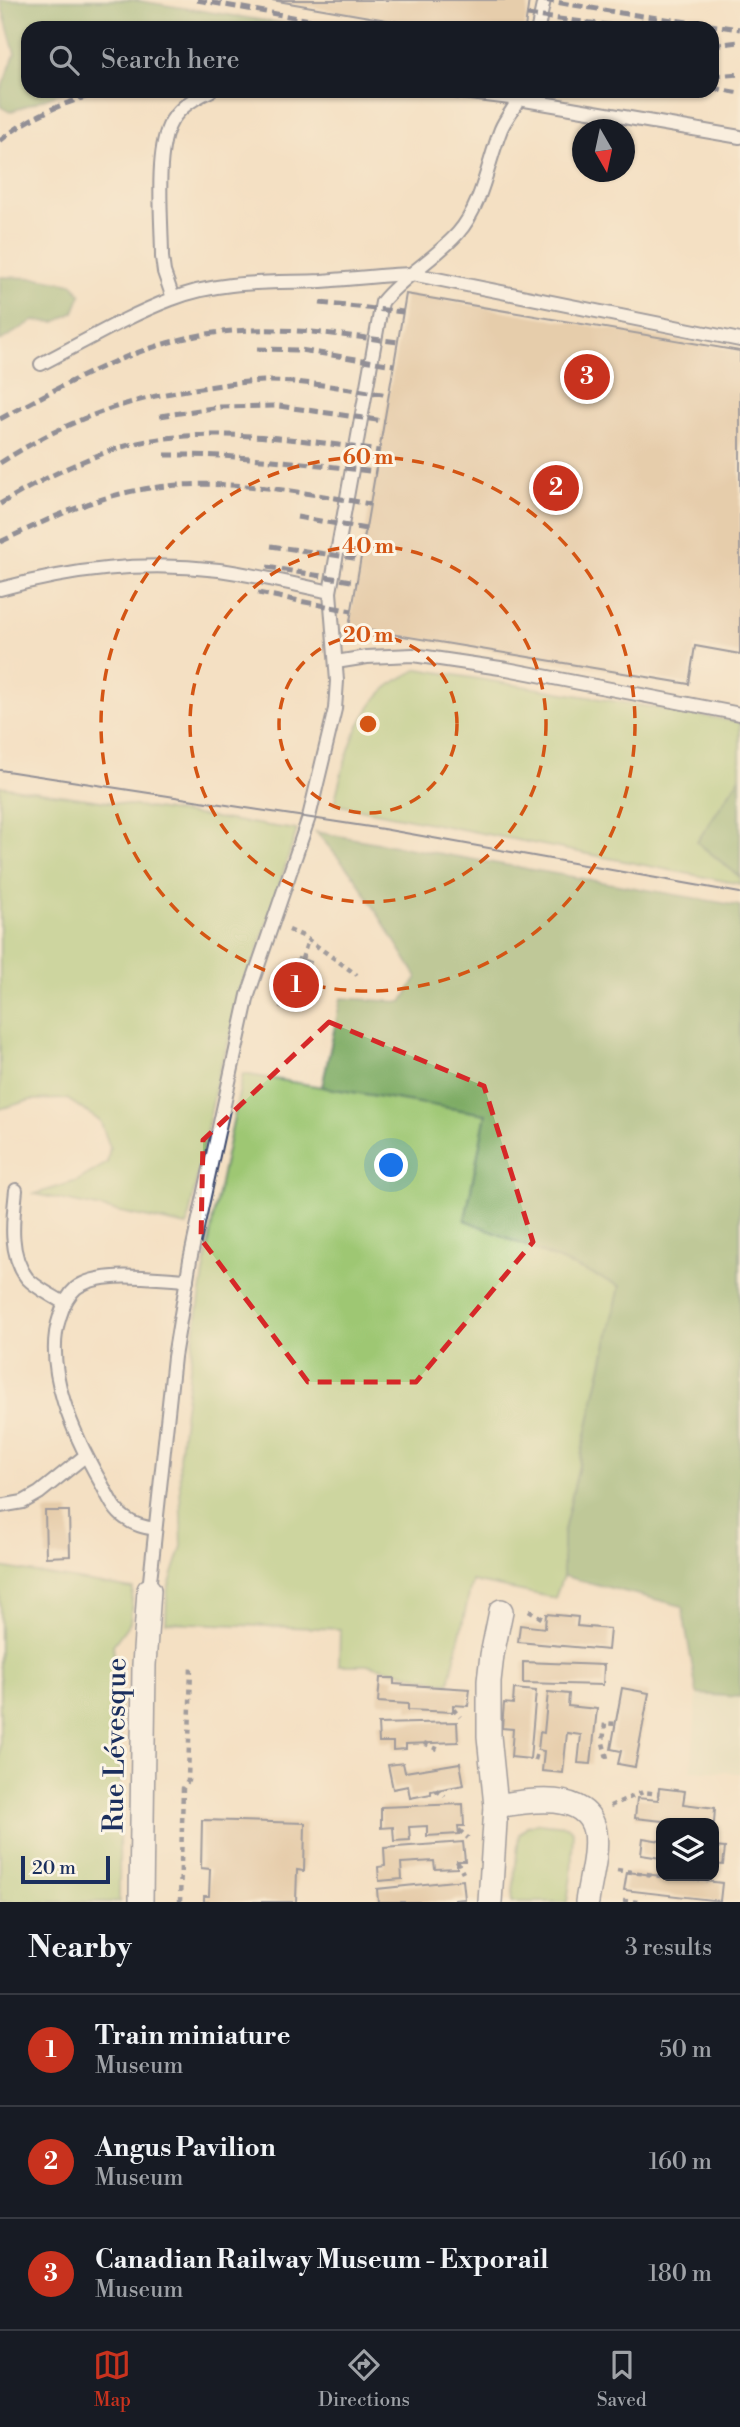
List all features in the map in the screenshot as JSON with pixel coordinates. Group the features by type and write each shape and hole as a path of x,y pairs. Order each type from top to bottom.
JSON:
{"street":[{"name":"Rue Lévesque","path":"141,1902 144,1665 149,1590"},
{"path":"490,1902 496,1806 488,1707 492,1655 501,1611"},
{"path":"496,1806 542,1801 567,1803 587,1816 595,1832 587,1902"}],"lane":[{"path":"540,21 544,0"},
{"path":"173,298 162,257 164,145 169,125 180,111 200,98"},
{"path":"149,1590 174,1357 187,1280 248,995 309,817 335,709 336,662 330,592 382,302 408,274 460,232 474,207 502,127 519,98"},
{"path":"537,98 740,137"},
{"path":"41,364 173,298 233,285 408,274 740,340"},
{"path":"0,589 48,576 108,568 162,566 220,570 330,592"},
{"path":"336,662 413,654 740,714"},
{"path":"16,1190 13,1223 16,1256 28,1278 64,1303"},
{"path":"155,1529 139,1526 124,1518 85,1456 58,1383 54,1349 64,1303 76,1288 98,1279 116,1277 187,1280"},
{"path":"0,1506 23,1502 39,1493 85,1456"}],"path":[{"path":"272,923 309,940 358,975"},
{"path":"302,959 309,940"},
{"path":"529,1610 546,1621"},
{"path":"180,1902 183,1788 188,1781 191,1667"},
{"path":"453,1709 460,1717"},
{"path":"607,1758 603,1744 605,1723 616,1724"},
{"path":"424,1743 439,1750"},
{"path":"535,1760 538,1750"},
{"path":"436,1790 444,1796"},
{"path":"587,1816 643,1792 659,1794"},
{"path":"459,1829 468,1838"},
{"path":"457,1861 463,1873"},
{"path":"592,1866 656,1875"},
{"path":"622,1901 640,1902"}],"highlighted area":[{"path":"329,1022 484,1086 533,1242 416,1382 308,1382 201,1239 203,1140"}],"shaded area":[{"path":"697,1694 740,1697 740,1773 691,1770"}],"green space":[{"path":"0,0 133,0 268,21 21,21 21,98 47,98 10,112 1,107 0,92 15,54"},
{"path":"0,277 37,278 73,284 81,295 74,312 56,322 33,321 0,341"},
{"path":"419,669 740,722 740,777 697,842 740,877 740,884 334,804 347,754 370,706 395,682"},
{"path":"740,777 740,877 697,842"},
{"path":"0,786 297,830 219,1071 187,1226 35,1194 77,1181 107,1163 110,1147 100,1121 67,1099 31,1100 0,1109"},
{"path":"316,832 740,906 740,1697 697,1694 682,1606 563,1576 563,1535 620,1286 465,1220 486,1114 322,1087 341,998 402,1002 417,977 355,877"},
{"path":"243,1074 486,1114 465,1220 620,1286 563,1535 563,1576 555,1598 472,1581 449,1684 370,1665 339,1665 340,1629 166,1622 167,1592 182,1546 179,1458 194,1335 214,1212"},
{"path":"0,1567 133,1589 130,1622 113,1645 115,1663 120,1670 119,1902 0,1902"},
{"path":"538,1823 567,1826 573,1831 567,1902 512,1902 519,1834 527,1826"}],"building":[{"path":"272,0 529,0 526,21 392,21"},
{"path":"406,294 740,351 740,654 695,646 689,684 349,627"},
{"path":"298,958 311,962 293,1012 280,1007"},
{"path":"45,1511 69,1511 70,1556 46,1557"},
{"path":"546,1614 578,1617 577,1626 610,1629 608,1650 518,1642 520,1625 545,1628"},
{"path":"523,1662 604,1665 603,1685 523,1683"},
{"path":"380,1678 394,1678 394,1684 470,1689 468,1706 453,1705 453,1712 408,1710 408,1704 378,1702"},
{"path":"622,1688 649,1693 635,1767 618,1764 621,1751 611,1749"},
{"path":"514,1689 536,1691 530,1759 511,1757 513,1729 502,1728 504,1703 513,1704"},
{"path":"548,1692 569,1694 568,1706 597,1709 591,1764 578,1763 581,1735 567,1733 563,1773 542,1771 544,1751 538,1750 540,1732 544,1733"},
{"path":"457,1722 458,1742 406,1744 406,1749 393,1750 393,1742 379,1742 378,1724"},
{"path":"403,1763 405,1772 460,1763 464,1785 410,1798 408,1786 393,1789 388,1765"},
{"path":"659,1788 685,1791 683,1804 715,1808 714,1818 656,1818 656,1820 635,1818 637,1798 658,1800"},
{"path":"463,1804 464,1826 458,1826 459,1834 427,1836 427,1826 409,1827 410,1840 394,1841 393,1827 381,1828 381,1807"},
{"path":"202,1820 305,1823 304,1871 297,1870 296,1902 204,1902 204,1896 209,1896 210,1869 201,1868"},
{"path":"643,1838 656,1840 656,1857 641,1855"},
{"path":"463,1842 465,1861 457,1861 457,1868 435,1869 434,1861 401,1863 402,1879 379,1881 378,1867 385,1866 384,1848"},
{"path":"719,1847 725,1848 723,1865 719,1865"},
{"path":"627,1872 656,1875 656,1881 722,1883 720,1901 624,1890"},
{"path":"463,1880 465,1899 455,1902 378,1902 377,1889"}],"tram line":[{"path":"0,770 383,829 740,893"}],"railway":[{"path":"197,0 316,21"},
{"path":"544,0 680,21"},
{"path":"527,15 575,21"},
{"path":"719,26 740,29"},
{"path":"719,44 740,42"},
{"path":"719,76 740,74"},
{"path":"719,89 740,93"},
{"path":"0,141 50,110 82,98"},
{"path":"320,303 403,312"},
{"path":"0,419 126,357 153,347 207,334 278,330 398,342"},
{"path":"257,349 300,350 394,365"},
{"path":"0,463 49,434 74,423 125,404 179,391 238,383 282,381 389,395"},
{"path":"160,416 220,407 279,406 384,421"},
{"path":"0,504 44,479 90,458 152,440 184,436 250,436 379,451"},
{"path":"165,455 297,462 376,472"},
{"path":"0,542 95,501 174,485 207,484 272,489 370,504"},
{"path":"297,517 366,529"},
{"path":"271,546 361,559"},
{"path":"267,567 357,582"},
{"path":"258,593 352,611"}],"place":[{"name":"Canadian Railway Museum - Exporail","path":"587,377"},
{"name":"Angus Pavilion","path":"556,488"},
{"name":"Train miniature","path":"296,985"}]}
